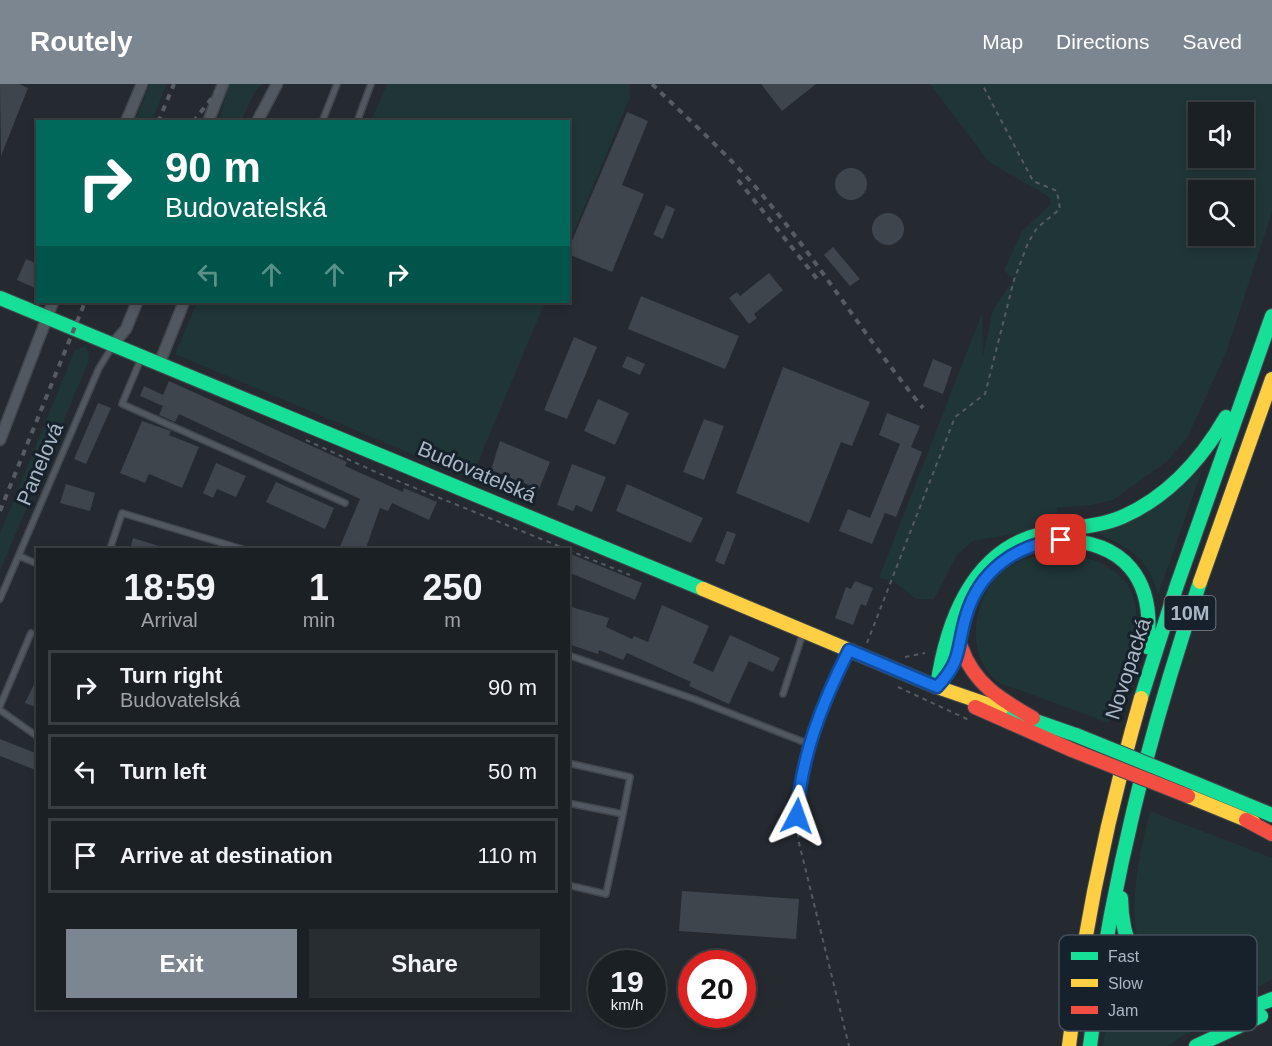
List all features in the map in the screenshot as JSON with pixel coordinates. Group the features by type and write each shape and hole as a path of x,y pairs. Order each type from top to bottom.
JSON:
{"main road":[{"name":"Budovatelská","path":"0,298 160,362 804,632 854,646 993,717 1272,832"},
{"name":"Novopacká","path":"1085,935 1105,831 1140,697 1188,550 1272,316"},
{"path":"937,687 942,659 968,587 992,558 1006,547 1037,535 1084,527 1122,516 1160,495 1205,451 1254,365"},
{"name":"Novopacká","path":"1105,935 1122,852 1160,703 1272,379"},
{"path":"937,687 950,673 961,647 964,621 971,601 987,575 1000,563 1023,548 1048,541 1072,540 1093,545 1114,554 1131,568 1144,588 1148,602 1149,630 1140,697"},
{"path":"961,647 969,670 982,687 1033,718"},
{"name":"Budovatelská","path":"937,687 1033,718 1272,815"},
{"path":"1122,852 1122,925 1125,935"},
{"path":"1257,1006 1272,999"},
{"path":"1257,1017 1272,1010"},
{"name":"Novopacká","path":"1069,1046 1071,1031"},
{"name":"Novopacká","path":"1090,1046 1092,1031"},
{"path":"1196,1046 1228,1031"}],"street":[{"path":"127,120 142,84"},
{"path":"209,120 223,84"},
{"path":"258,120 277,84"},
{"path":"0,440 53,303"},
{"path":"114,343 126,329 137,303"},
{"path":"160,362 184,303"}],"lane":[{"path":"323,120 337,84"},
{"path":"358,120 371,84"},
{"name":"Panelová","path":"0,599 99,368 114,343"},
{"path":"143,355 122,404 345,503"},
{"path":"110,548 122,513 239,548"},
{"path":"19,556 36,563"},
{"path":"783,694 804,632"},
{"path":"32,633 0,708 36,735"},
{"path":"797,816 799,784 809,744 830,686 854,646"},
{"path":"570,656 694,699 809,744"},
{"path":"570,763 630,777 606,894 570,885"},
{"path":"570,802 623,814"}],"path":[{"path":"866,645 955,417 985,394 1014,280 1028,243 1037,228 1060,209 1057,191 1033,181 982,84"},
{"path":"854,646 866,645 875,648"},
{"path":"898,656 921,656 931,649"},
{"path":"897,687 971,721"},
{"path":"797,816 799,843 849,1046"}],"green space":[{"path":"150,84 167,84 152,120 135,120"},
{"path":"229,84 262,84 254,93 241,120 219,120"},
{"path":"387,84 629,84 630,97 570,242 570,120 371,120"},
{"path":"930,84 1272,84 1272,212 1226,353 1187,438 1167,461 1113,500 1091,505 1057,508 1056,520 1018,533 973,541 957,555 934,599 916,599 892,580 879,578 982,313 983,356 993,309 1014,280 1004,270 1022,231 1050,205 1051,198 989,162"},
{"path":"197,303 545,303 471,479 175,354"},
{"path":"85,346 89,353 88,363 0,571 0,533 75,350"},
{"path":"1202,470 1158,595 1150,573 1136,556 1119,543 1097,534"},
{"path":"1059,552 1095,561 1119,575 1132,593 1136,615 1134,640 1108,723 1000,683 986,669 979,655 976,623 980,606 996,578 1007,568 1019,562"},
{"path":"1150,811 1272,858 1272,979 1257,988 1257,935 1137,935 1135,899 1141,851"},
{"path":"1105,1031 1194,1031 1168,1046 1103,1046"}],"building":[{"path":"0,84 19,84 28,88 1,156"},
{"path":"761,84 816,84 782,111"},
{"path":"627,112 648,121 622,185 644,194 612,272 570,255 570,245"},
{"path":"851,168 862,173 867,184 862,195 851,200 840,195 835,184 840,173"},
{"path":"666,205 675,209 663,239 654,233"},
{"path":"888,213 899,218 904,229 899,240 888,245 877,240 872,229 877,218"},
{"path":"833,247 860,279 850,286 824,255"},
{"path":"26,259 36,263 35,288 17,280"},
{"path":"769,273 783,290 754,314 757,318 749,324 729,298 737,292 740,296"},
{"path":"641,296 739,336 725,369 628,329"},
{"path":"574,337 597,347 567,419 544,410"},
{"path":"627,356 645,364 640,375 622,367"},
{"path":"933,359 952,367 943,394 923,386"},
{"path":"783,367 870,402 852,446 841,442 809,523 736,493"},
{"path":"169,381 347,462 345,466 403,492 404,488 437,502 429,520 392,503 388,511 380,508 366,548 339,548 360,499 179,414 175,422 159,415 163,406 140,396 144,386 163,395"},
{"path":"598,399 629,413 615,445 584,431"},
{"path":"98,403 111,408 86,464 74,459"},
{"path":"887,413 920,426 911,447 922,452 896,517 885,513 872,544 839,531 848,509 870,518 900,444 879,435"},
{"path":"704,419 724,426 704,480 683,472"},
{"path":"142,421 171,431 169,435 199,447 182,488 149,474 145,483 120,473"},
{"path":"500,441 550,462 539,489 491,470"},
{"path":"216,463 246,476 236,497 217,489 213,498 203,493"},
{"path":"572,464 606,477 592,512 576,505 573,511 557,505"},
{"path":"276,482 334,508 325,529 266,502"},
{"path":"66,484 95,493 90,511 60,503"},
{"path":"627,484 703,518 691,543 616,511"},
{"path":"727,531 736,534 724,565 715,561"},
{"path":"133,538 162,547 162,548 130,548"},
{"path":"570,554 642,583 635,600 570,573"},
{"path":"855,581 873,588 866,606 861,604 853,625 835,618 846,587 851,589"},
{"path":"662,605 709,626 693,663 713,672 730,635 780,658 773,672 749,661 729,704 689,686 691,682 627,653 623,660 599,650 598,654 570,645 570,607 609,618 606,627 632,639 634,636 648,642"},
{"path":"36,680 36,707 25,703"},
{"path":"0,739 36,753 36,770 0,756"},
{"path":"682,891 799,899 796,939 679,931"}],"railway":[{"path":"159,120 174,84"},
{"path":"195,120 223,84"},
{"path":"652,84 724,153 764,197 923,408"},
{"path":"738,180 818,280"},
{"path":"0,511 85,303"}],"traffic: fast":[{"path":"0,298 703,589"},
{"path":"1141,698 1177,585 1272,316"},
{"path":"937,687 941,663 955,615 966,593 996,556 1017,543 1041,534 1102,523 1139,509 1182,476 1206,448 1226,417"},
{"path":"1056,540 1101,547 1117,556 1131,568 1146,602 1149,623 1147,647"},
{"path":"1108,935 1133,811 1164,697 1200,582"},
{"path":"1001,709 1076,735"},
{"path":"1076,735 1192,782"},
{"path":"1192,782 1272,815"},
{"path":"1121,898 1126,935"},
{"path":"1257,1004 1272,999"},
{"path":"1257,1018 1261,1016"},
{"path":"1090,1046 1092,1031"},
{"path":"1196,1046 1228,1031"}],"traffic: slow":[{"path":"1200,582 1272,379"},
{"path":"703,589 937,687 1001,709"},
{"path":"1086,935 1118,784 1141,698"},
{"path":"1188,796 1254,823"},
{"path":"1069,1046 1071,1031"}],"traffic: jam":[{"path":"961,647 966,660 981,681 999,697 1033,718"},
{"path":"975,707 1072,750"},
{"path":"1072,750 1188,796"},
{"path":"1246,820 1272,834"}],"route":[{"path":"797,816 799,784 809,744 830,686 849,650 937,687 956,663 966,615 971,601 987,575 1010,555 1023,548 1037,543 1061,540"}]}
